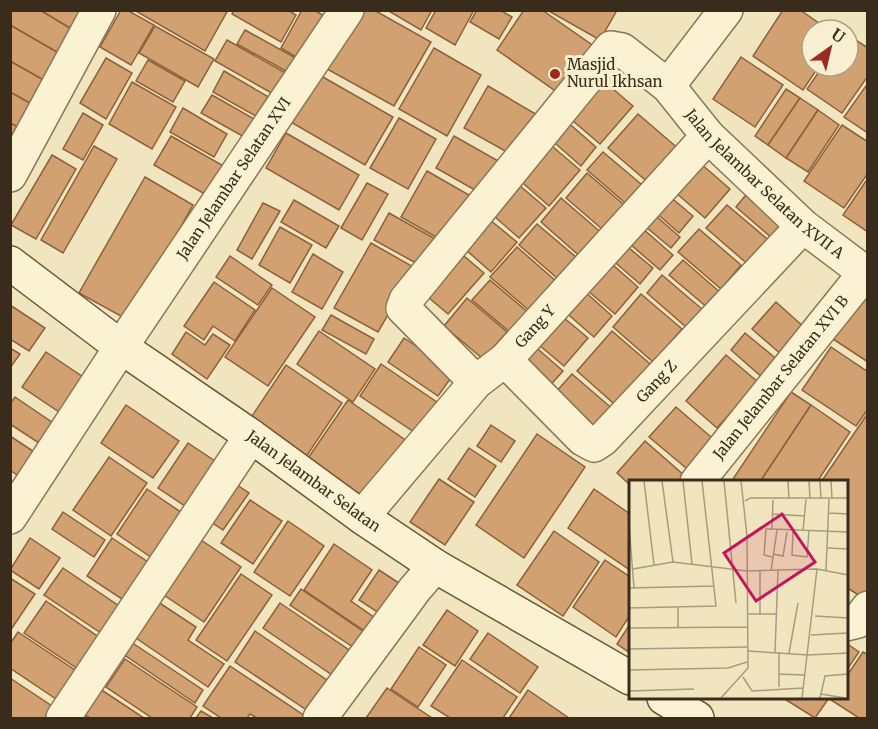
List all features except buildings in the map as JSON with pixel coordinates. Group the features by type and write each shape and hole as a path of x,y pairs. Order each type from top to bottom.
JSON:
{"street":[{"path":"10,175 99,10"},
{"name":"Jalan Jelambar Selatan XVI","path":"10,517 347,10"},
{"path":"668,86 726,10"},
{"name":"Jalan Jelambar Selatan XVII A","path":"476,382 403,308 406,300 611,48 622,50 668,86 708,136 803,226 866,275"},
{"name":"Gang Y","path":"362,517 476,382 505,360 708,136"},
{"name":"Gang Z","path":"505,360 583,439 594,445 603,440 803,226"},
{"name":"Jalan Jelambar Selatan","path":"10,263 122,347 435,566 629,677"},
{"name":"Jalan Jelambar Selatan XVI B","path":"699,480 866,275"},
{"path":"63,718 251,436"},
{"path":"320,718 415,589 435,566"},
{"path":"848,624 858,621 867,608"},
{"path":"666,699 697,718"}],"place":[{"name":"Masjid Nurul Ikhsan","path":"555,74"}]}
